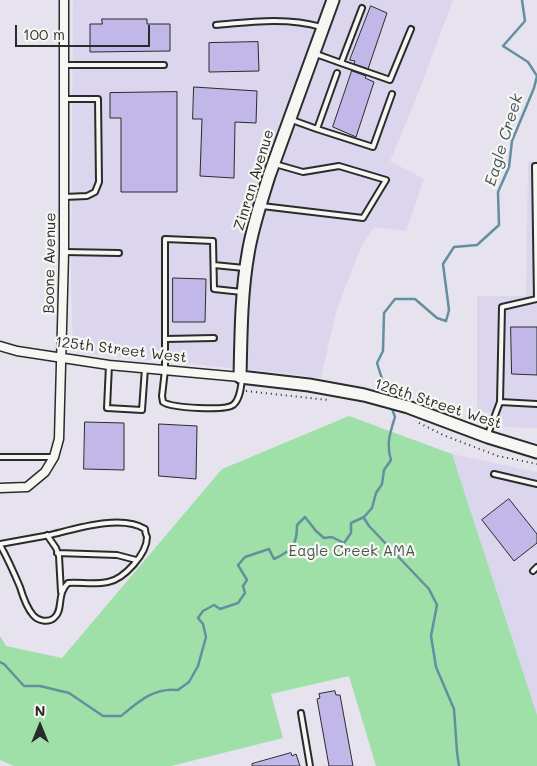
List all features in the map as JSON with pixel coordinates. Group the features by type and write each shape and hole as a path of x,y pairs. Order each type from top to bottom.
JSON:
{"street":[{"name":"Boone Avenue","path":"0,488 27,487 45,472 54,457 60,439 64,252 64,0"},
{"name":"Zinran Avenue","path":"241,377 244,292 248,254 273,164 333,0"},
{"name":"125th Street West","path":"0,346 17,351 108,365 241,377"},
{"name":"126th Street West","path":"241,377 309,385 364,395 408,407 537,452"}],"lane":[{"path":"341,63 362,8"},
{"path":"216,25 255,21 307,23 323,28"},
{"path":"314,53 390,80 411,29"},
{"path":"64,65 164,66"},
{"path":"317,129 337,73"},
{"path":"290,119 372,147 392,94"},
{"path":"64,99 98,99 99,182 95,192 87,196 64,196"},
{"path":"260,206 364,218 386,180 339,166 303,172 273,164"},
{"path":"488,436 500,402 502,307 537,299 535,166 537,166"},
{"path":"241,377 236,403 231,406 224,408 168,406 163,402 165,370 165,239 213,241 214,289 244,292"},
{"path":"64,252 119,253"},
{"path":"214,265 246,269"},
{"path":"165,339 214,338"},
{"path":"108,365 107,408 142,410 145,368"},
{"path":"500,402 537,404"},
{"path":"0,457 54,457"},
{"path":"494,474 537,484"},
{"path":"47,536 56,548 60,569 61,592 59,610 55,618 49,621 42,621 34,617 8,558 0,545 47,536 84,526 111,523 140,526 145,529 147,536 145,546 121,577 109,582 68,584 61,592"},
{"path":"57,553 117,555 136,560"},
{"path":"533,571 537,567"},
{"path":"301,713 310,766"}],"path":[{"path":"240,390 334,400"},
{"path":"419,423 443,435 498,456 537,464"}],"shaded area":[{"path":"73,0 453,0 416,99 390,161 424,179 406,231 374,227 361,247 336,312 321,378 91,354 73,349 71,281"},
{"path":"537,161 537,428 505,427 496,414 477,410 477,296 526,296 528,162"},
{"path":"452,454 537,472 537,715"}],"green space":[{"name":"Eagle Creek AMA","path":"349,416 452,454 537,715 537,766 376,766 349,676 271,694 283,738 171,766 14,766 0,760 0,636 6,646 62,658 222,469"}],"building":[{"path":"371,6 387,13 368,69 354,64 355,61 350,60"},
{"path":"102,19 147,19 147,24 170,24 170,51 90,52 90,24 102,24"},
{"path":"258,42 259,71 209,72 209,43"},
{"path":"352,71 366,76 365,78 374,82 356,137 333,127"},
{"path":"194,87 257,91 256,123 235,122 234,178 200,176 202,119 193,119"},
{"path":"177,92 177,192 121,192 121,118 110,118 110,93"},
{"path":"173,278 206,279 205,322 173,322"},
{"path":"511,327 537,327 537,375 512,374"},
{"path":"85,422 124,423 124,470 84,469"},
{"path":"159,424 197,426 196,479 159,476"},
{"path":"509,499 537,534 537,543 514,561 482,520"},
{"path":"335,691 336,695 340,695 353,766 329,766 317,699 320,698 319,694"},
{"path":"291,753 292,756 296,754 300,766 252,766 252,764"}],"waterway":[{"name":"Eagle Creek","path":"388,398 377,363 383,351 384,313 395,299 415,299 437,318 446,321 449,310 443,264 454,247 477,245 499,225 498,192 509,167 512,141 534,88 537,76 528,62 503,46 525,21 522,0"},
{"name":"Eagle Creek","path":"0,662 24,686 40,686 69,693 103,716 121,716 154,693 178,690 189,682 198,666 206,637 203,624 198,618 203,611 214,605 220,609 238,603 245,593 243,586 247,580 238,565 245,557 269,549 274,559 286,553 295,542 297,525 305,517 324,538 332,537 344,543 351,533 351,523 364,517 372,508 376,493 382,484 384,470 391,460 390,433 395,417 391,406"},
{"path":"364,518 369,526 429,589 437,605 431,636 436,667 454,709 459,766"}]}
